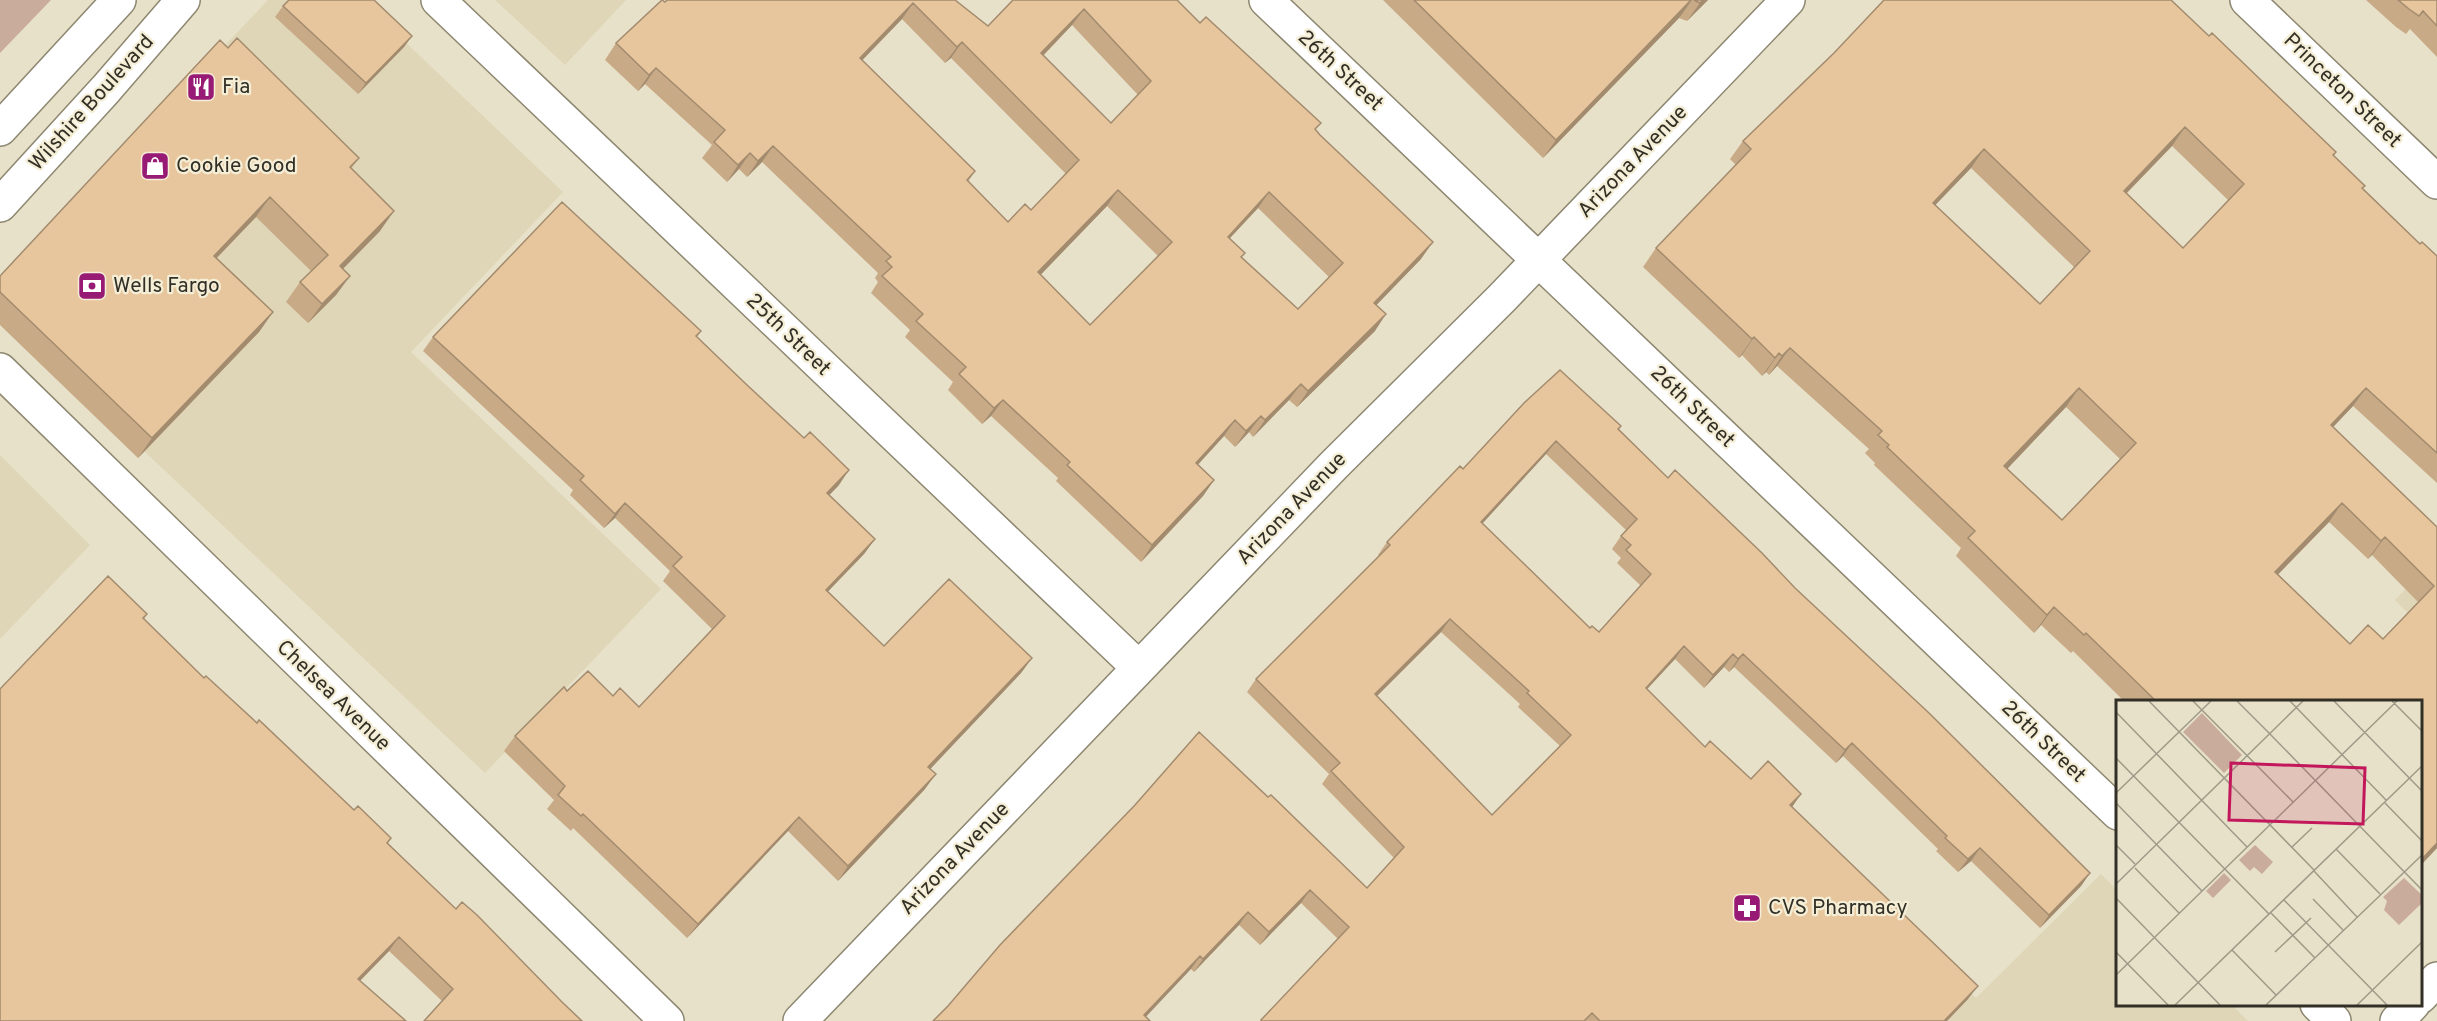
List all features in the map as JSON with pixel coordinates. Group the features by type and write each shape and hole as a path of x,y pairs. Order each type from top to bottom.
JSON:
{"street":[{"path":"0,129 120,0"},
{"name":"Wilshire Boulevard","path":"0,205 106,89 183,0"},
{"name":"25th Street","path":"438,0 1139,668"},
{"name":"26th Street","path":"1266,0 2116,811"},
{"name":"Arizona Avenue","path":"801,1021 1334,465 1538,261 1788,0"},
{"name":"Princeton Street","path":"2247,0 2437,182"},
{"path":"67,58 106,89"},
{"name":"Chelsea Avenue","path":"0,370 667,1021"},
{"path":"2422,996 2437,980"},
{"path":"2318,1006 2334,1021"},
{"path":"2397,1021 2412,1006"}],"shaded area":[{"path":"0,0 51,0 0,53"},
{"path":"268,0 361,0 563,192 411,352 661,589 485,773 0,315 0,282"},
{"path":"495,0 626,0 565,65"},
{"path":"0,455 90,545 0,639"},
{"path":"2437,557 2437,642 2395,600"},
{"path":"1786,822 1976,998 2101,874 2116,889 2116,1006 2233,1006 2248,1021 1592,1021"}],"building":[{"path":"289,0 374,0 412,36 366,83 283,6"},
{"path":"662,0 665,2 667,0 955,0 988,26 1013,0 1177,0 1200,23 1206,17 1321,123 1315,129 1320,135 1433,242 1374,303 1386,314 1308,391 1301,384 1265,420 1261,416 1246,431 1235,420 1196,463 1214,480 1152,545 1067,465 1070,462 1003,400 994,408 959,374 966,367 916,321 923,314 882,276 892,267 886,261 891,257 773,146 758,161 750,153 738,165 714,142 725,130 656,68 649,75 616,43","holes":["913,3 957,47 962,42 1079,160 1031,210 1025,204 1008,222 967,180 975,171 860,58","1084,9 1151,81 1111,123 1041,53","1118,190 1172,242 1090,325 1038,272","1269,192 1343,263 1298,309 1241,257 1245,253 1228,237"]},
{"path":"1414,0 1691,0 1556,140"},
{"path":"1884,0 2171,0 2209,36 2212,33 2336,152 2333,155 2365,186 2362,188 2420,244 2422,242 2437,256 2437,453 2366,388 2331,425 2437,527 2437,843 2422,859 2422,700 2155,700 2086,633 2084,635 2054,607 2047,615 1968,538 1975,531 1887,447 1889,445 1878,435 1882,431 1790,348 1782,356 1779,353 1775,358 1656,248 1751,149 1743,141 1834,53","holes":["2185,127 2244,184 2183,248 2124,191","1984,149 2090,251 2040,304 1933,203","2079,388 2136,443 2062,520 2004,466","2342,503 2381,541 2385,537 2434,586 2383,639 2368,625 2350,644 2275,572"]},
{"path":"2398,0 2437,0 2437,26 2423,11 2419,16"},
{"path":"237,38 359,158 350,167 394,211 340,266 350,276 322,304 300,282 328,255 270,197 214,256 273,312 152,438 0,292 0,276 220,40 228,48"},
{"path":"562,202 701,331 696,336 747,385 804,438 810,432 849,470 827,493 875,539 826,590 884,646 949,579 1032,658 928,767 936,774 848,866 799,817 698,924 583,814 581,816 558,795 565,786 515,736 564,687 567,691 588,671 613,696 620,688 639,707 725,616 673,566 682,557 625,503 615,514 580,480 584,476 433,337"},
{"path":"1560,370 1621,426 1618,429 1668,478 1675,470 1762,553 1795,588 1929,713 2090,873 2049,915 1980,848 1968,859 1852,743 1845,750 1743,654 1738,659 1733,654 1713,675 1684,646 1646,688 1705,747 1710,741 1751,779 1768,761 1801,794 1790,805 1978,986 1944,1021 1600,1021 1592,1013 1584,1021 1262,1021 1349,927 1310,890 1269,932 1248,912 1203,959 1200,956 1144,1015 1150,1021 933,1021 1000,945 1135,805 1199,732 1268,797 1271,795 1367,888 1404,847 1331,771 1340,763 1256,679 1390,545 1387,542 1460,466 1463,469 1524,403","holes":["1556,441 1637,519 1621,536 1631,545 1626,550 1651,574 1599,632 1592,626 1590,628 1481,522","1450,619 1529,691 1527,693 1571,735 1492,815 1375,694"]},
{"path":"108,576 147,614 143,618 204,678 206,676 257,723 259,720 354,810 358,806 391,838 387,843 456,909 462,902 477,915 582,1021 424,1021 453,989 399,937 358,979 406,1021 0,1021 0,689"}],"place":[{"name":"Fia","path":"201,87"},
{"name":"Cookie Good","path":"155,166"},
{"name":"Wells Fargo","path":"92,286"},
{"name":"CVS Pharmacy","path":"1747,908"}]}
